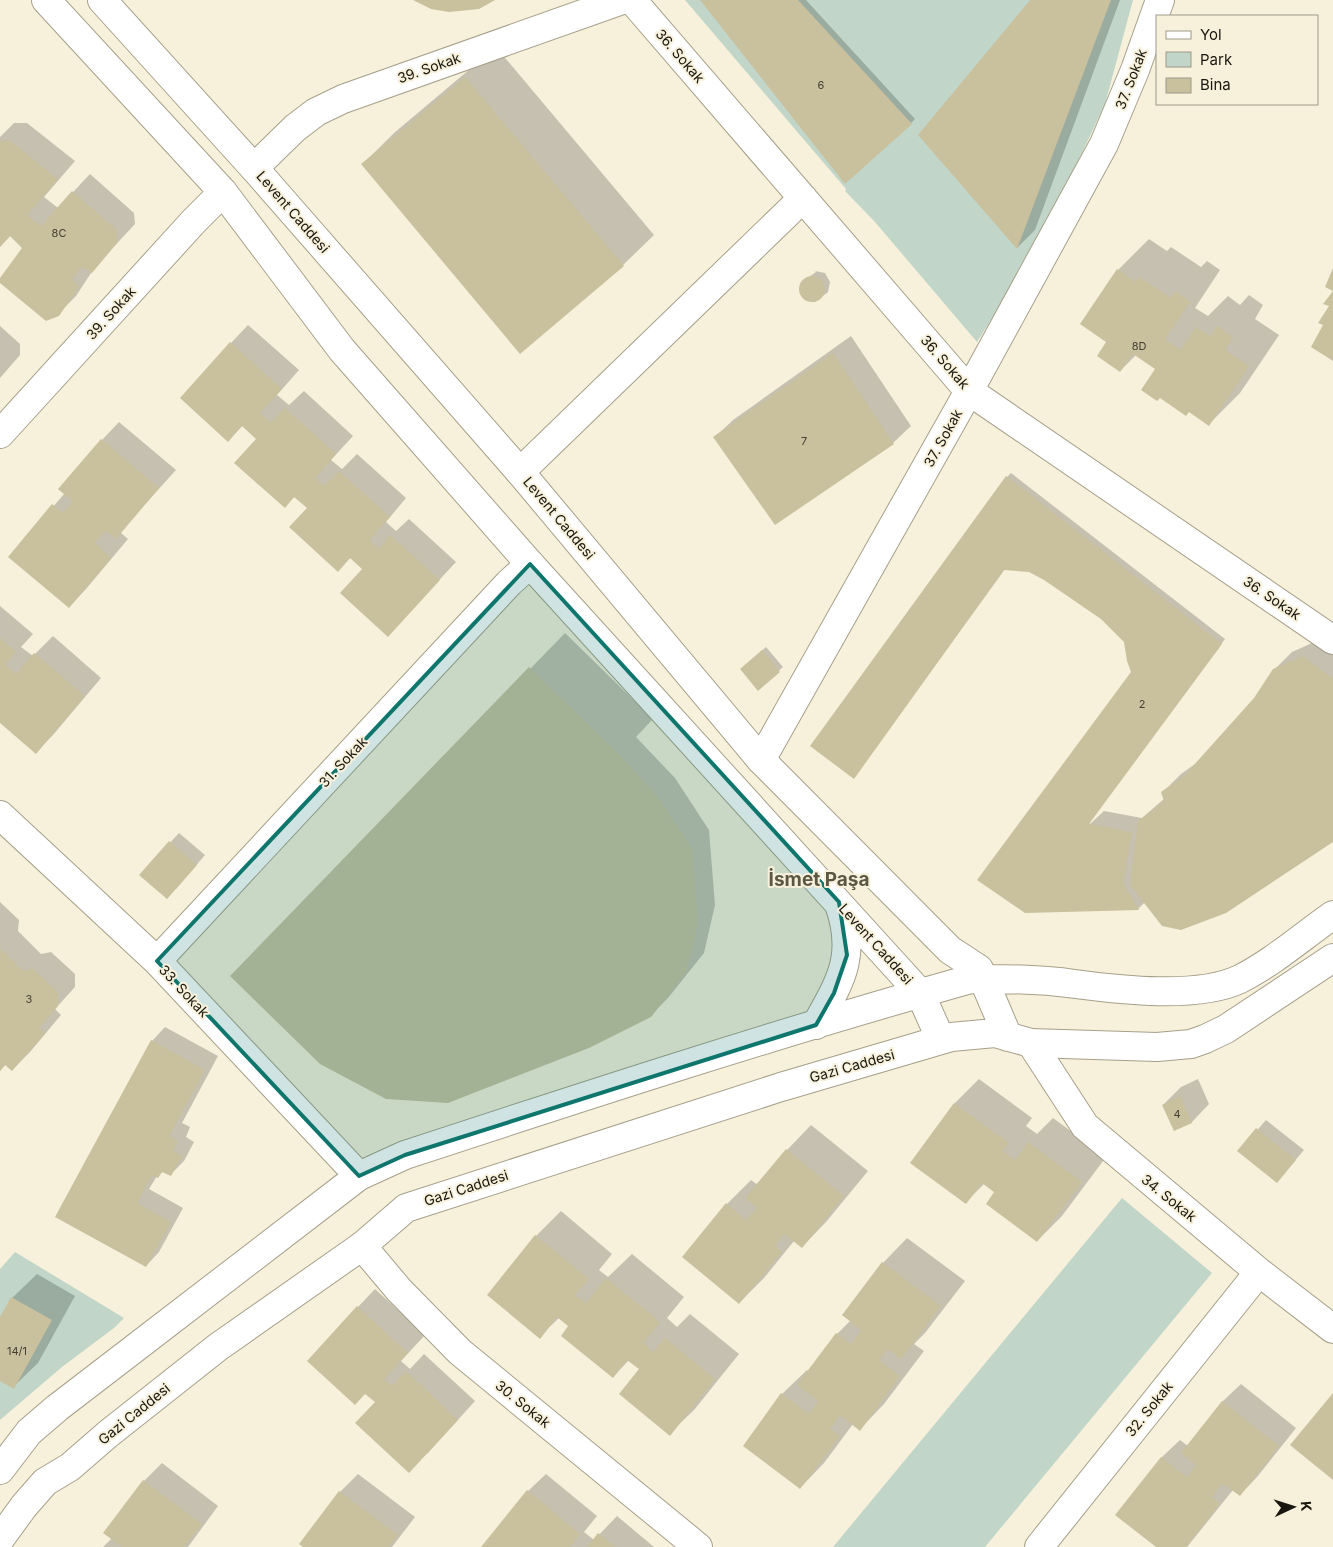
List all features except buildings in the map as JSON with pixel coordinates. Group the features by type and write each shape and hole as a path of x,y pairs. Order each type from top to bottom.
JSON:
{"street":[{"name":"Levent Caddesi","path":"46,0 223,192 342,350 530,564 920,993 941,1040"},
{"name":"Levent Caddesi","path":"102,0 254,168 520,472 761,760 936,937 950,950 979,970 1019,1040"},
{"name":"39. Sokak","path":"254,168 295,128 316,112 343,99 622,0"},
{"name":"36. Sokak","path":"632,0 969,391 1333,640"},
{"name":"37. Sokak","path":"761,760 969,391 1104,144 1126,93 1160,0"},
{"name":"39. Sokak","path":"0,434 194,221 223,192"},
{"path":"520,472 804,198"},
{"name":"31. Sokak","path":"157,962 509,584 530,564"},
{"name":"33. Sokak","path":"0,815 157,962 359,1176"},
{"path":"816,1025 840,979 847,955 844,918 839,902"},
{"path":"0,1470 29,1432 57,1408 359,1176 414,1152 753,1043 969,979 1042,980 1166,991 1222,985 1239,979 1258,968 1333,915"},
{"name":"Gazi Caddesi","path":"0,1539 24,1506 45,1482 70,1468 108,1434 218,1347 362,1246 406,1208 781,1087 951,1037 995,1033 1019,1040 1157,1047 1190,1044 1226,1029 1333,958"},
{"name":"34. Sokak","path":"1019,1040 1085,1126 1259,1272 1333,1329"},
{"name":"30. Sokak","path":"362,1246 400,1290 460,1352 698,1547"},
{"name":"32. Sokak","path":"1039,1547 1259,1272"}],"highlighted area":[{"path":"530,564 839,902 847,955 834,993 816,1025 405,1155 359,1176 157,961"}],"green space":[{"path":"685,0 1133,0 1105,104 1041,240 977,342 875,222 845,191 846,189"},
{"path":"1122,1198 1212,1273 985,1547 833,1547"},
{"path":"15,1252 124,1318 114,1328 62,1367 0,1420 0,1269"}],"district":[{"name":"İsmet Paşa","path":"819,879"}]}
